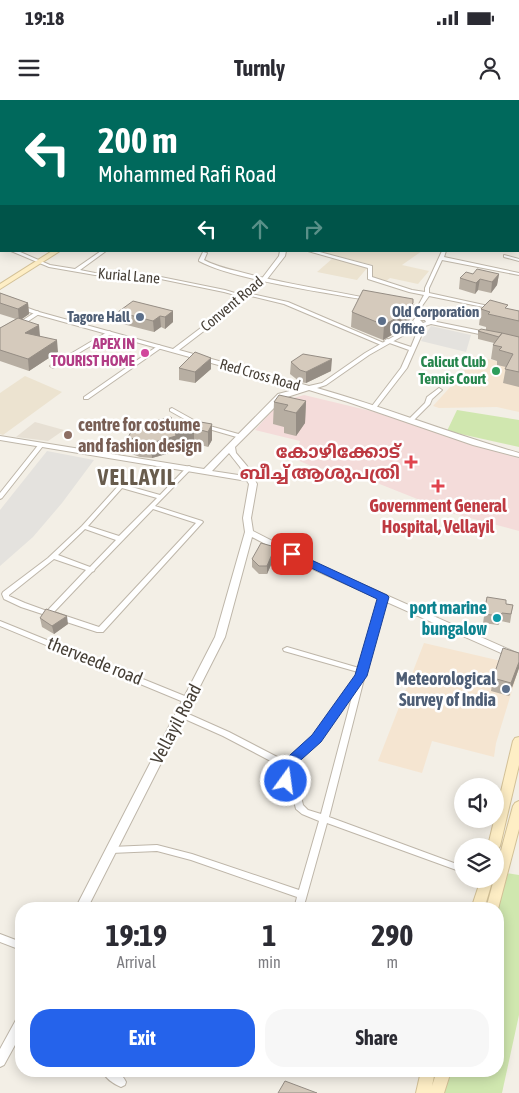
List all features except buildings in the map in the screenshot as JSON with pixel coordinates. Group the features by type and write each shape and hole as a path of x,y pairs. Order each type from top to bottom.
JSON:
{"main road":[{"path":"0,287 56,252"},
{"path":"496,838 519,741"},
{"path":"494,902 519,806"},
{"path":"480,902 484,888"},
{"path":"423,1093 427,1077"},
{"path":"438,1093 442,1077"}],"street":[{"name":"Kurial Lane","path":"15,252 40,263 76,271 151,276 293,306 385,343 412,349"},
{"path":"76,271 103,252"},
{"name":"Convent Road","path":"174,351 248,295 264,280 284,252"},
{"path":"314,252 370,266 370,278 427,295 498,309"},
{"path":"374,407 404,368 423,322 420,308 443,252"},
{"path":"205,253 201,260 209,265 286,286 370,299"},
{"path":"506,256 519,260"},
{"path":"440,258 519,274"},
{"name":"Red Cross Road","path":"0,300 38,313 374,407 476,443 519,455"},
{"path":"395,304 420,308"},
{"path":"14,328 38,313"},
{"path":"281,396 324,384 385,343 423,322 494,336"},
{"path":"53,366 109,332"},
{"path":"86,398 159,347"},
{"path":"207,472 281,396 285,388 283,382"},
{"path":"411,420 428,403 429,398 439,390"},
{"path":"172,410 197,424 240,436"},
{"path":"0,438 250,479"},
{"path":"0,498 41,445"},
{"path":"231,446 232,453 243,466 250,479"},
{"path":"49,614 189,468"},
{"name":"Vellayil Road","path":"85,902 189,701 220,637 249,532 248,518 253,484 250,479"},
{"path":"152,508 200,522 100,630 23,605 6,597 5,594 53,556 84,527 121,486 161,497"},
{"path":"84,527 121,539"},
{"path":"249,532 320,569 519,658"},
{"path":"53,556 92,570"},
{"path":"300,902 383,597"},
{"name":"therveede road","path":"0,623 189,701"},
{"path":"287,649 361,674"},
{"path":"286,765 316,738 361,674"},
{"path":"182,714 241,741 286,765"},
{"path":"286,765 286,781 296,792 299,807 305,812 454,866"},
{"path":"111,850 157,848 192,857 302,895"},
{"path":"0,938 15,944"},
{"path":"0,1061 15,1033"},
{"path":"115,1077 121,1082"}],"shaded area":[{"path":"320,252 421,252 402,265 429,271 418,284 390,278 386,281 373,277 373,265"},
{"path":"333,258 368,267 357,280 317,272"},
{"path":"431,326 471,335 466,352 421,341"},
{"path":"519,346 519,412 497,407 439,408 433,406 462,374 474,356 497,361"},
{"path":"25,376 62,392 3,435 0,434 0,393"},
{"name":"കോഴിക്കോട് ബീച്ച് ആശുപത്രി","path":"304,395 375,412 519,458 519,531 455,514 367,479 311,466 295,459 300,441 255,430 280,402"},
{"path":"35,422 64,430 48,441 16,437"},
{"path":"47,451 94,460 62,503 33,537 0,566 0,510"},
{"path":"424,643 501,661 519,668 496,743 494,757 432,741 422,773 378,761"}],"green space":[{"path":"457,410 519,420 519,447 447,431"},
{"path":"504,873 519,875 519,1015 502,1093 442,1093 446,1077 504,1077 504,902 498,902 499,888 504,888"}],"place":[{"name":"Tagore Hall","path":"140,317"},
{"name":"Old Corporation Office","path":"382,321"},
{"name":"APEX IN TOURIST HOME","path":"145,353"},
{"name":"Calicut Club Tennis Court","path":"496,371"},
{"name":"centre for costume and fashion design","path":"68,435"},
{"name":"കോഴിക്കോട് ബീച്ച് ആശുപത്രി","path":"411,462"},
{"name":"Government General Hospital, Vellayil","path":"438,486"},
{"name":"port marine bungalow","path":"497,618"},
{"name":"Meteorological Survey of India","path":"506,689"}],"district":[{"name":"VELLAYIL","path":"137,477"}],"route":[{"path":"286,781 286,765 299,752 311,744 361,676 383,597 320,569 292,554"}]}
